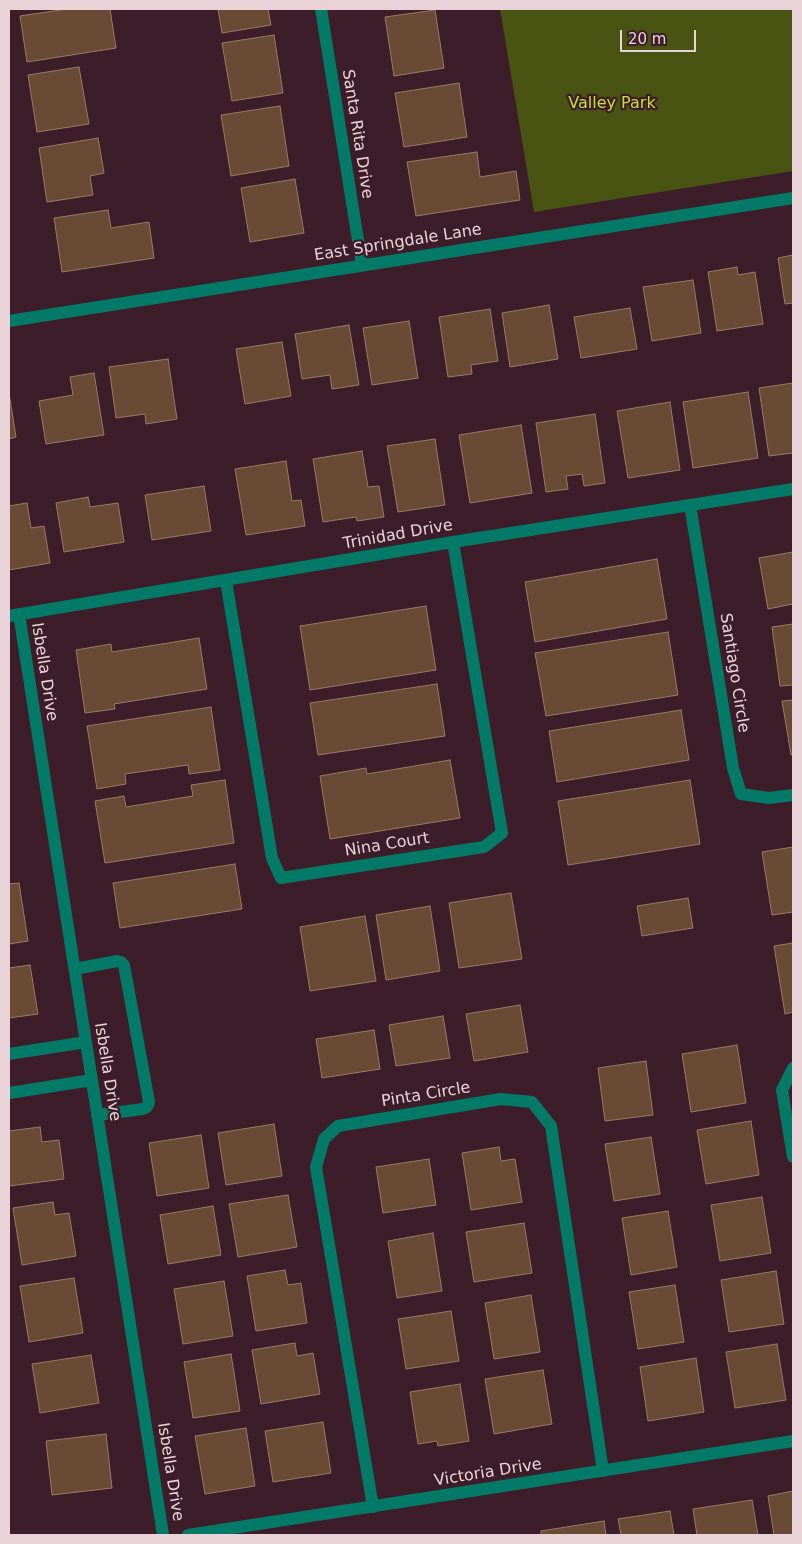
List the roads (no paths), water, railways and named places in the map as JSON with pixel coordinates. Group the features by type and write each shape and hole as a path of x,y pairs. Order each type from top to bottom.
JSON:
{"street":[{"name":"Santa Rita Drive","path":"321,9 362,265"},
{"name":"East Springdale Lane","path":"9,321 793,198"},
{"name":"Trinidad Drive","path":"14,615 453,542 793,489"},
{"name":"Santiago Circle","path":"690,505 733,768 742,794 769,798 793,795"},
{"name":"Nina Court","path":"226,580 272,858 281,878 484,847 502,833 453,542"},
{"name":"Isbella Drive","path":"14,615 75,968 163,1535"},
{"path":"75,968 117,961 124,965 149,1102 143,1109 98,1115"},
{"path":"9,1054 86,1042"},
{"path":"793,1068 782,1090 793,1157"},
{"path":"9,1094 92,1080"},
{"name":"Pinta Circle","path":"373,1507 316,1167 324,1139 338,1126 502,1099 532,1102 552,1126 603,1471"},
{"name":"Victoria Drive","path":"188,1535 793,1441"}],"park label":[{"name":"Valley Park","path":"612,104"}]}
